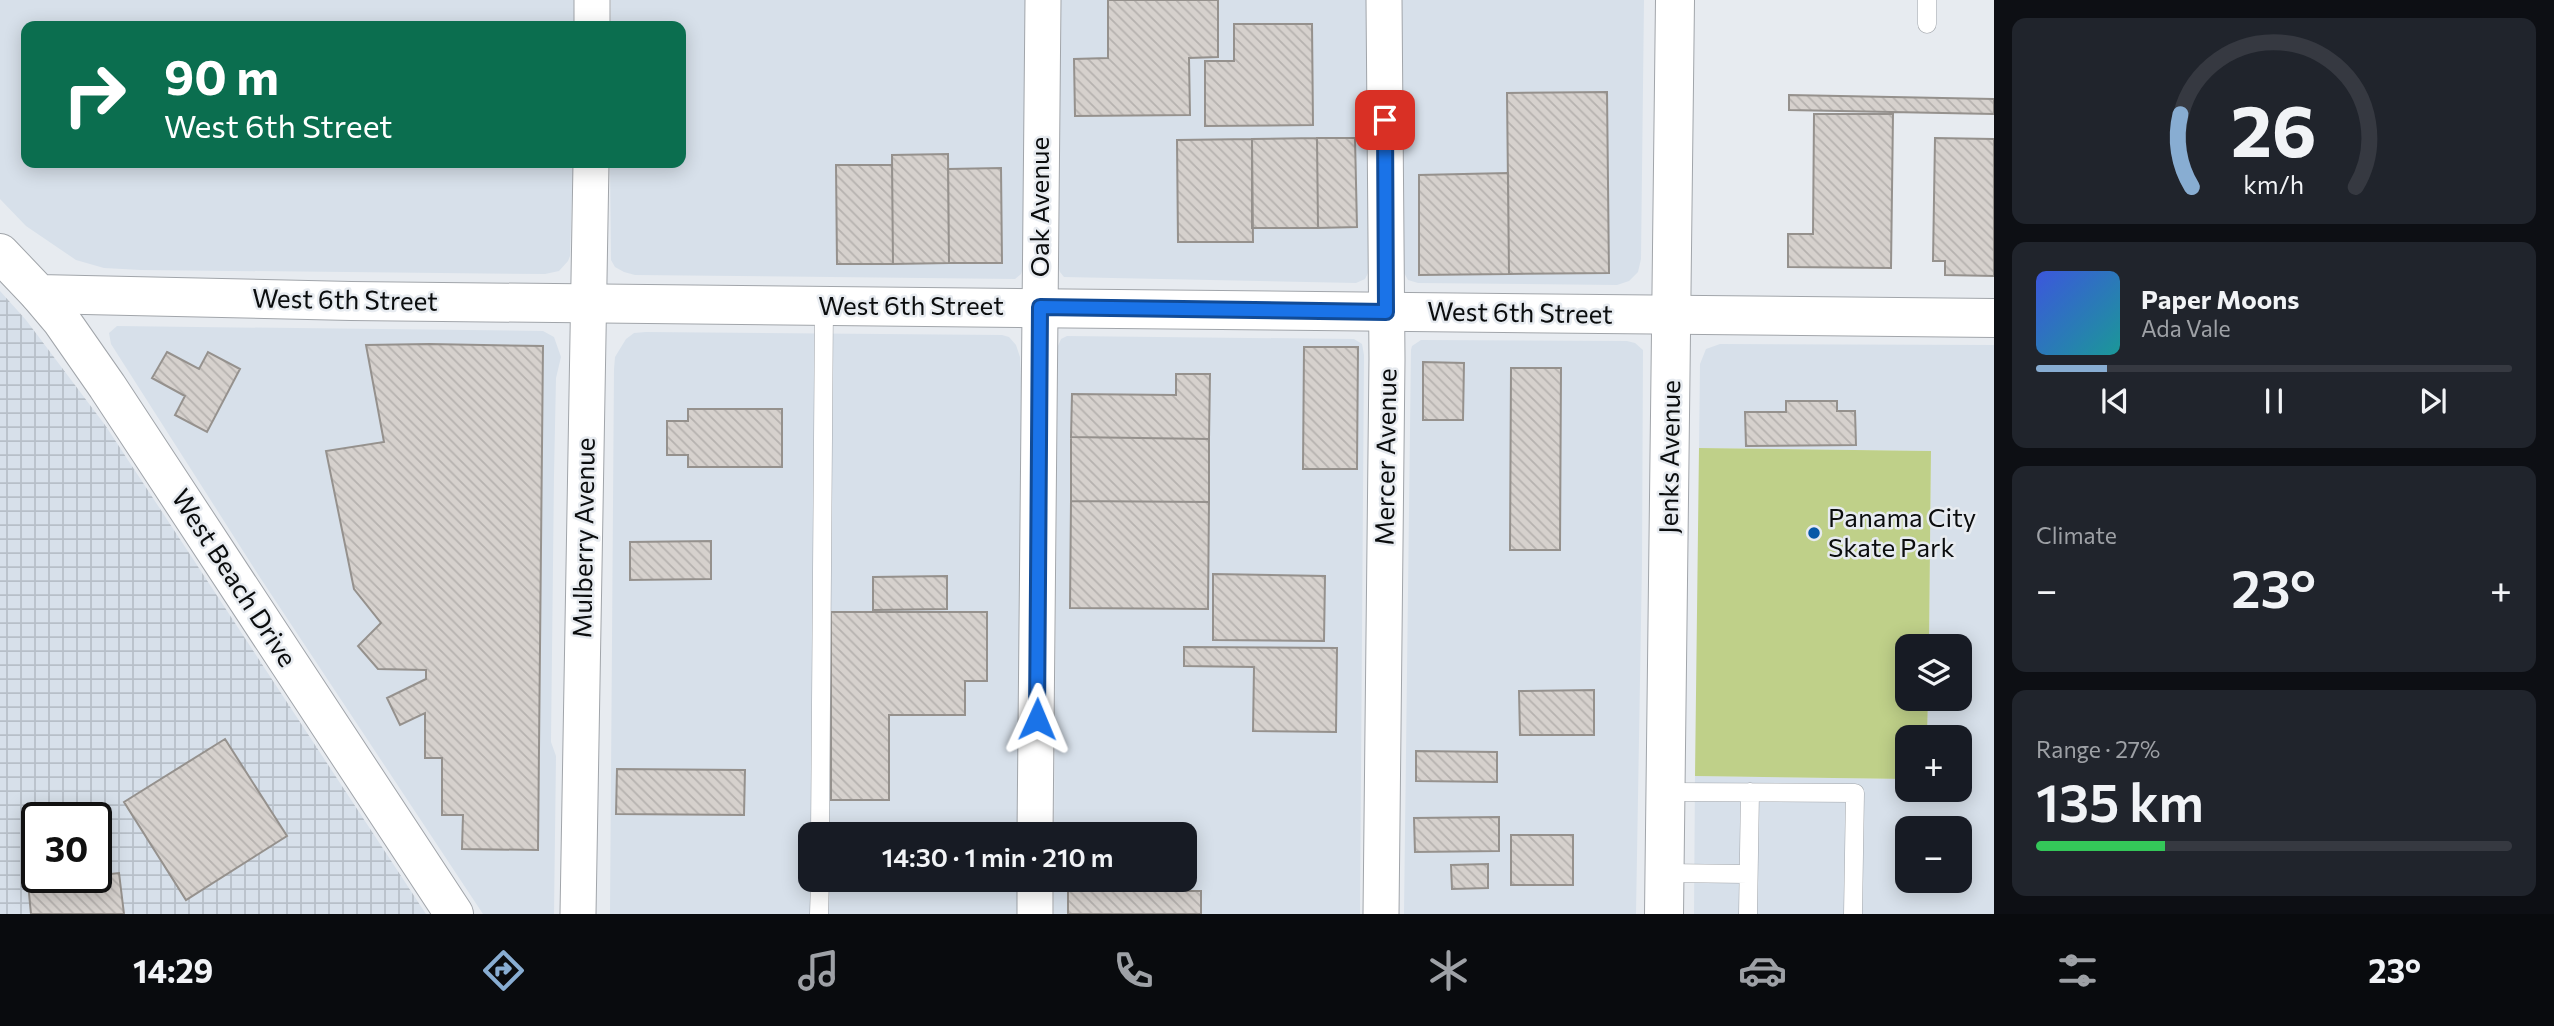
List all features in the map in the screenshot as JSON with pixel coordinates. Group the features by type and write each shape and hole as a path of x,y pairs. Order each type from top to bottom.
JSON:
{"main road":[{"name":"Jenks Avenue","path":"1664,914 1675,0"},
{"name":"West Beach Drive","path":"0,253 61,320 122,408 454,914"},
{"name":"West 6th Street","path":"39,295 1994,318"}],"street":[{"path":"592,0 592,21"},
{"name":"Oak Avenue","path":"1035,822 1042,0"},
{"name":"Mercer Avenue","path":"1381,914 1386,312 1384,0"},
{"name":"Mulberry Avenue","path":"578,914 591,168"},
{"path":"1035,892 1035,914"}],"lane":[{"path":"1927,0 1927,24"},
{"path":"820,822 824,306"},
{"path":"1666,792 1856,793 1853,914"},
{"path":"1748,914 1750,792"},
{"path":"1665,873 1748,874"},
{"path":"819,914 820,892"}],"shaded area":[{"path":"0,0 575,0 575,21 21,21 21,168 573,168 570,256 559,271 545,274 104,268 76,260 26,226 0,199"},
{"path":"611,0 1025,0 1021,274 1015,279 635,275 615,267 611,260 610,168 686,168 686,21 611,21"},
{"path":"1057,0 1369,0 1368,273 1365,279 1356,283 1064,277 1056,260"},
{"path":"1401,0 1644,0 1641,259 1638,272 1629,281 1617,285 1418,283 1408,280 1403,271"},
{"path":"0,291 26,320 105,425 426,914 0,914"},
{"path":"117,326 543,331 554,337 561,357 556,378 554,475 551,742 556,756 554,914 483,914 261,579 111,344 109,333"},
{"path":"634,333 1002,335 1009,337 1016,345 1020,357 1023,423 1020,822 798,822 798,892 1020,892 1019,914 610,914 614,369 615,357 626,339"},
{"path":"1067,336 1354,339 1362,344 1360,914 1054,914 1054,892 1197,892 1197,822 1054,822 1058,346 1061,339"},
{"path":"1421,340 1627,341 1635,343 1643,350 1636,914 1404,914 1411,350 1412,346"},
{"path":"1720,344 1994,345 1994,914 1694,914 1695,776 1895,779 1895,802 1972,802 1972,725 1927,725 1928,711 1972,711 1972,634 1929,634 1931,451 1699,448 1700,364 1706,349"}],"green space":[{"name":"Panama City Skate Park","path":"1699,448 1931,451 1929,634 1895,634 1895,711 1928,711 1927,725 1895,725 1895,779 1695,776"}],"building":[{"path":"1108,0 1218,0 1218,57 1189,58 1190,115 1075,116 1074,59 1108,58"},
{"path":"1234,24 1312,24 1313,125 1205,126 1205,61 1234,61"},
{"path":"1607,92 1609,273 1509,274 1507,93"},
{"path":"1789,95 1994,99 1994,114 1789,110"},
{"path":"1814,114 1893,114 1891,268 1788,267 1788,234 1813,234"},
{"path":"1317,138 1355,138 1357,227 1318,228"},
{"path":"1317,138 1318,228 1252,228 1252,139"},
{"path":"1935,138 1994,139 1994,276 1945,275 1945,261 1933,261"},
{"path":"1252,139 1253,242 1178,242 1177,140"},
{"path":"948,154 949,263 893,264 892,155"},
{"path":"836,165 892,165 893,264 837,264"},
{"path":"1001,168 1002,263 949,263 948,169"},
{"path":"1508,173 1509,274 1419,275 1419,175"},
{"path":"366,345 543,346 538,850 462,849 463,815 442,815 442,758 425,758 425,713 400,725 387,698 426,679 426,670 378,669 358,646 381,623 354,589 326,451 384,442"},
{"path":"1304,347 1358,347 1357,469 1303,469"},
{"path":"167,352 199,369 208,352 240,369 207,432 175,415 185,396 152,378"},
{"path":"1423,362 1464,363 1463,420 1423,420"},
{"path":"1511,368 1561,368 1560,550 1510,550"},
{"path":"1176,374 1210,374 1209,439 1071,437 1072,394 1176,395"},
{"path":"1786,401 1837,401 1837,411 1855,411 1856,445 1746,446 1745,412 1786,412"},
{"path":"688,409 782,409 782,467 688,467 688,455 667,455 667,421 688,421"},
{"path":"1071,437 1209,439 1209,502 1071,501"},
{"path":"1071,501 1209,502 1208,609 1070,608"},
{"path":"711,541 711,579 630,580 630,542"},
{"path":"1213,574 1325,576 1324,641 1213,640"},
{"path":"947,576 947,609 873,610 873,577"},
{"path":"831,612 987,612 987,681 965,681 965,715 889,715 889,800 831,800"},
{"path":"1184,647 1337,648 1336,732 1253,731 1254,667 1184,666"},
{"path":"1594,690 1594,735 1520,735 1519,691"},
{"path":"225,739 287,836 186,900 124,802"},
{"path":"1416,751 1497,752 1497,782 1416,781"},
{"path":"617,769 745,770 744,815 616,814"},
{"path":"1499,817 1499,851 1415,852 1414,818"},
{"path":"1511,835 1573,835 1573,885 1511,885"},
{"path":"1488,864 1488,888 1452,889 1451,865"},
{"path":"119,873 124,914 31,914 29,893 112,893 112,874"},
{"path":"1201,891 1201,914 1068,914 1068,892"}],"place":[{"name":"Panama City Skate Park","path":"1814,533"}],"route":[{"path":"1037,719 1040,307 1386,312 1385,120"}]}
